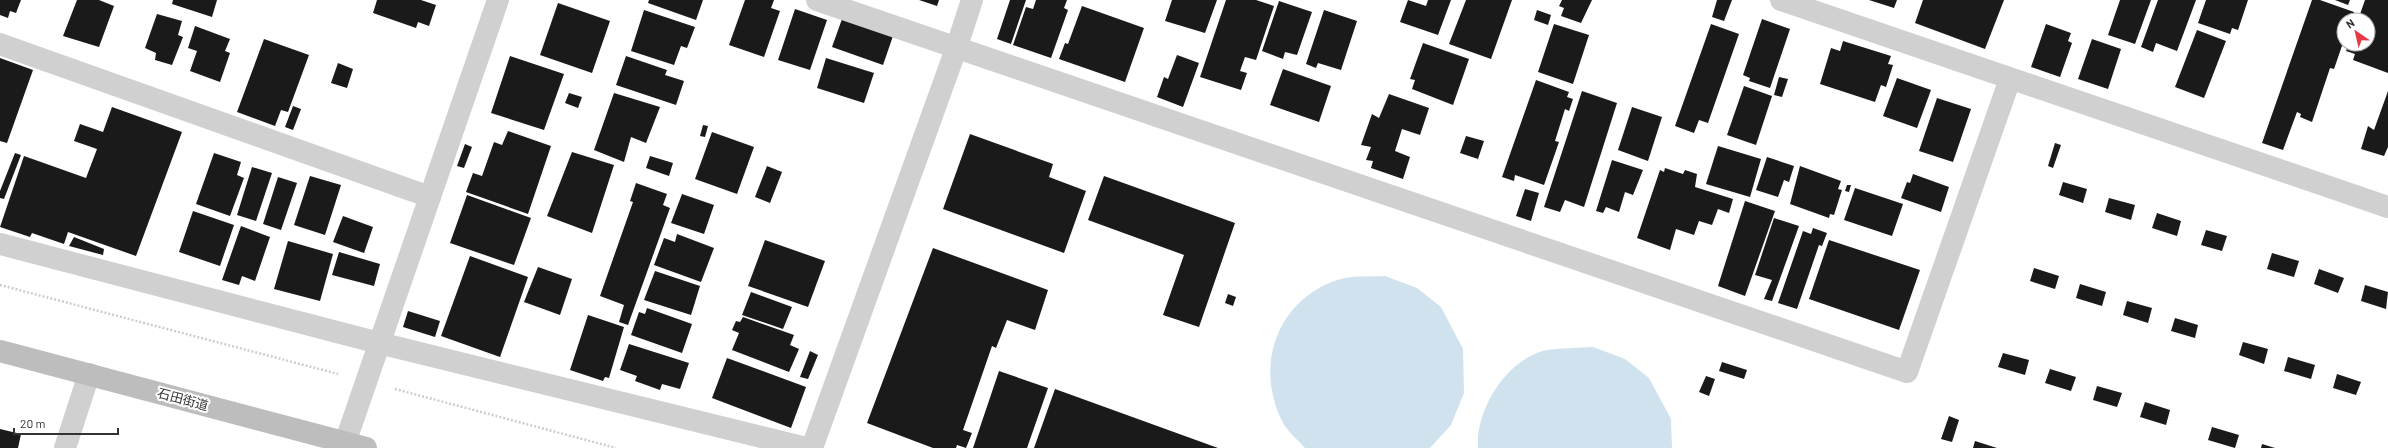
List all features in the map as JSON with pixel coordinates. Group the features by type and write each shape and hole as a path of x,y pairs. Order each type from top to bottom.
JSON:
{"street":[{"path":"345,443 498,0"},
{"path":"817,0 956,49 1907,372 2010,79"},
{"path":"812,448 956,49 972,0"},
{"path":"1781,0 2388,207"},
{"path":"0,44 430,197"},
{"path":"0,244 379,343 806,448"},
{"name":"石田街道","path":"0,351 366,448"},
{"path":"65,448 89,374"}],"path":[{"path":"0,285 616,448"}],"water":[{"path":"1385,276 1417,288 1441,307 1463,349 1464,393 1451,425 1430,448 1305,448 1285,426 1274,402 1271,380 1271,359 1276,338 1285,320 1299,303 1316,290 1342,278"},
{"path":"1593,347 1625,359 1649,378 1671,419 1672,448 1478,448 1478,433 1488,402 1496,388 1519,363 1532,355 1547,350"}],"building":[{"path":"0,0 21,0 16,13 10,11 8,18 0,15"},
{"path":"77,0 99,0 114,6 99,47 63,36"},
{"path":"173,0 217,0 212,17 172,4"},
{"path":"377,0 421,0 436,5 429,26 418,22 416,28 373,13"},
{"path":"649,0 703,0 696,20 648,3"},
{"path":"745,0 774,0 771,8 780,11 764,57 729,45"},
{"path":"919,0 939,0 937,6"},
{"path":"1010,0 1026,0 1011,44 997,39"},
{"path":"1036,0 1067,0 1064,8 1068,10 1051,58 1013,45 1026,7 1033,9"},
{"path":"1172,0 1217,0 1205,33 1165,21"},
{"path":"1226,0 1256,0 1274,6 1256,60 1245,57 1240,71 1247,73 1241,90 1200,77"},
{"path":"1408,0 1426,6 1428,0 1451,0 1438,35 1400,22"},
{"path":"1466,0 1512,0 1491,59 1449,44"},
{"path":"1562,0 1592,0 1581,23 1561,16 1564,8 1559,6"},
{"path":"1717,0 1732,0 1724,21 1712,17"},
{"path":"1869,0 1897,0 1894,8"},
{"path":"1923,0 2004,0 1985,49 1915,23"},
{"path":"2120,0 2151,0 2135,44 2108,35"},
{"path":"2158,0 2196,0 2177,51 2156,43 2153,52 2141,47"},
{"path":"2206,0 2248,0 2238,30 2232,28 2230,34 2198,23"},
{"path":"2312,0 2320,0 2354,12 2336,12 2336,52 2340,52 2334,69 2330,68 2312,122 2300,117 2301,114 2297,112 2283,150 2262,143"},
{"path":"2335,0 2350,0 2348,5"},
{"path":"2365,0 2388,0 2388,73 2353,60 2355,54 2349,52 2376,52 2376,12 2361,12"},
{"path":"1279,1 1312,12 1297,55 1285,52 1283,59 1262,51"},
{"path":"558,3 610,21 592,73 540,55"},
{"path":"1082,6 1144,28 1125,82 1059,59 1065,43 1068,44"},
{"path":"795,9 827,20 810,70 778,60"},
{"path":"644,10 695,27 687,48 681,46 674,65 631,51"},
{"path":"1324,10 1357,21 1341,70 1318,63 1316,68 1306,64"},
{"path":"1537,10 1551,15 1548,25 1534,20"},
{"path":"157,14 182,21 178,35 183,37 172,65 155,60 156,53 145,48"},
{"path":"842,19 893,36 883,65 832,47"},
{"path":"1762,19 1790,29 1770,88 1749,81 1750,78 1743,75"},
{"path":"1554,24 1589,35 1573,84 1538,72"},
{"path":"1711,24 1739,34 1708,123 1699,120 1694,133 1675,126"},
{"path":"2046,24 2071,33 2068,41 2072,43 2060,77 2031,67"},
{"path":"195,26 230,39 225,51 230,53 220,82 190,71 197,51 188,48"},
{"path":"2197,30 2226,41 2204,98 2175,87"},
{"path":"264,39 309,55 288,112 281,110 275,126 237,112"},
{"path":"2092,39 2121,49 2108,89 2078,79"},
{"path":"1843,41 1891,56 1888,64 1893,65 1886,87 1881,85 1875,102 1820,84 1831,48 1840,51"},
{"path":"1423,43 1469,59 1453,105 1412,89 1415,80 1410,79"},
{"path":"1177,55 1199,63 1183,107 1157,97 1164,77 1168,79"},
{"path":"510,56 564,74 544,130 491,113"},
{"path":"626,56 667,70 665,75 684,81 676,105 616,85"},
{"path":"0,58 33,70 7,143 0,141"},
{"path":"826,58 874,73 864,103 817,88"},
{"path":"338,63 353,69 347,88 331,83"},
{"path":"1283,69 1331,86 1319,122 1270,105"},
{"path":"1779,77 1788,79 1782,97 1774,95"},
{"path":"1897,78 1931,90 1917,128 1883,116"},
{"path":"1536,80 1569,92 1567,97 1573,99 1569,111 1565,109 1555,141 1559,142 1544,185 1515,175 1514,181 1502,177"},
{"path":"1744,86 1772,96 1756,145 1727,135"},
{"path":"1582,91 1617,103 1584,207 1565,200 1560,212 1544,207"},
{"path":"2388,91 2388,147 2384,156 2361,149 2368,126 2374,130"},
{"path":"569,93 582,97 578,108 565,103"},
{"path":"614,93 660,107 646,143 631,137 624,162 594,150"},
{"path":"1389,94 1429,108 1420,135 1402,129 1395,151 1410,157 1403,179 1371,168 1373,161 1366,160 1371,147 1361,145 1372,114 1379,118"},
{"path":"1937,98 1971,109 1953,162 1919,151"},
{"path":"293,106 301,109 293,130 285,127"},
{"path":"112,107 182,132 136,256 68,232 64,244 32,233 30,237 0,227 24,156 86,178 97,149 74,141 80,124 103,132"},
{"path":"1632,107 1662,117 1648,161 1618,150"},
{"path":"703,125 708,126 705,137 700,136"},
{"path":"508,131 551,146 528,214 466,192 473,173 482,176 494,142 502,145"},
{"path":"712,132 754,147 737,194 695,179"},
{"path":"970,134 1053,164 1049,177 1086,191 1064,253 943,209"},
{"path":"1466,136 1484,141 1478,159 1460,153"},
{"path":"2055,143 2061,145 2053,168 2048,166"},
{"path":"465,144 472,147 464,168 457,166"},
{"path":"1718,146 1761,159 1750,197 1706,184"},
{"path":"572,152 614,165 592,233 547,216"},
{"path":"15,153 21,155 4,199 0,198 0,191"},
{"path":"214,153 241,162 237,175 244,178 230,216 196,204"},
{"path":"650,156 673,163 669,176 646,168"},
{"path":"1767,157 1794,166 1789,182 1784,180 1778,197 1756,190"},
{"path":"1612,160 1643,170 1633,195 1625,192 1619,212 1606,207 1603,213 1596,211"},
{"path":"767,166 782,172 770,203 755,197"},
{"path":"1800,166 1841,181 1838,189 1842,190 1834,215 1830,214 1829,218 1790,204"},
{"path":"252,167 272,173 256,221 237,215"},
{"path":"1665,168 1683,174 1685,170 1697,174 1695,187 1733,199 1729,213 1718,209 1712,225 1699,221 1694,235 1676,229 1670,250 1637,238 1660,170 1664,172"},
{"path":"1913,174 1949,187 1941,212 1901,198 1907,182 1910,183"},
{"path":"310,176 341,185 325,235 294,225"},
{"path":"1104,176 1235,223 1199,327 1163,315 1184,255 1088,220"},
{"path":"278,177 297,183 281,230 263,224"},
{"path":"2063,182 2087,189 2083,203 2059,195"},
{"path":"636,183 667,194 663,205 670,208 628,325 619,322 624,305 600,296 633,202 630,201"},
{"path":"1847,185 1851,185 1849,192 1845,191"},
{"path":"1855,188 1903,204 1892,236 1844,220"},
{"path":"1525,189 1539,193 1531,221 1516,216"},
{"path":"682,194 714,205 704,234 671,223"},
{"path":"467,195 531,218 514,265 450,243"},
{"path":"2109,198 2135,205 2131,220 2105,212"},
{"path":"1745,201 1775,211 1745,296 1718,286"},
{"path":"193,211 234,225 220,266 179,252"},
{"path":"2157,213 2181,221 2177,236 2152,228"},
{"path":"343,216 373,227 364,253 333,242"},
{"path":"1774,218 1799,226 1772,301 1764,299 1772,280 1755,275"},
{"path":"241,226 270,237 255,281 242,276 239,285 222,280"},
{"path":"1813,228 1827,233 1822,246 1819,245 1797,309 1778,303 1803,231 1811,234"},
{"path":"2206,230 2227,236 2222,251 2201,245"},
{"path":"677,234 714,248 701,282 654,265 664,238 675,242"},
{"path":"74,237 104,249 103,255 69,246"},
{"path":"765,240 825,261 808,307 748,286"},
{"path":"1829,240 1920,270 1899,330 1809,299"},
{"path":"288,241 333,254 320,301 274,289"},
{"path":"933,248 1048,290 1035,330 1007,320 996,348 992,346 963,430 972,433 966,448 957,445 956,448 933,448 867,423"},
{"path":"339,252 380,264 374,286 332,275"},
{"path":"2272,253 2299,261 2294,277 2267,269"},
{"path":"470,256 528,277 500,357 441,336"},
{"path":"538,267 572,279 560,315 524,302"},
{"path":"2034,268 2059,276 2055,289 2030,281"},
{"path":"2319,269 2344,278 2338,293 2314,284"},
{"path":"655,271 700,286 691,315 644,300"},
{"path":"2080,284 2106,292 2102,306 2076,298"},
{"path":"2365,285 2388,292 2386,309 2361,301"},
{"path":"751,292 792,307 783,329 742,315"},
{"path":"1228,294 1236,297 1233,306 1225,303"},
{"path":"2127,301 2152,308 2148,323 2123,315"},
{"path":"647,308 692,324 682,353 631,335 639,312 645,314"},
{"path":"408,311 440,321 435,337 403,327"},
{"path":"588,315 624,327 609,378 605,377 603,381 570,370"},
{"path":"743,317 794,335 790,345 799,349 789,372 732,350 739,333 732,330 736,321 740,322"},
{"path":"2175,318 2198,325 2195,338 2171,331"},
{"path":"2243,342 2268,349 2264,364 2239,355"},
{"path":"629,344 689,363 680,389 662,384 660,390 635,381 637,376 620,370"},
{"path":"810,351 818,355 808,379 800,377"},
{"path":"2003,353 2029,360 2025,375 1998,367"},
{"path":"2288,357 2315,365 2311,379 2284,371"},
{"path":"727,358 806,387 791,428 712,398"},
{"path":"1722,362 1747,370 1744,379 1719,371"},
{"path":"2050,369 2076,377 2071,391 2045,383"},
{"path":"999,371 1048,388 1027,448 973,448"},
{"path":"2337,374 2361,382 2356,395 2333,388"},
{"path":"1706,376 1715,379 1709,396 1699,392"},
{"path":"2097,386 2122,393 2117,407 2093,400"},
{"path":"1055,389 1218,448 1034,448"},
{"path":"2145,402 2170,410 2166,425 2140,417"},
{"path":"1949,416 1959,420 1952,442 1941,439"},
{"path":"2212,427 2239,435 2235,448 2208,440"},
{"path":"0,429 21,434 18,448 0,448"},
{"path":"1975,441 1997,448 1973,448"},
{"path":"2262,444 2275,448 2261,448"}]}
